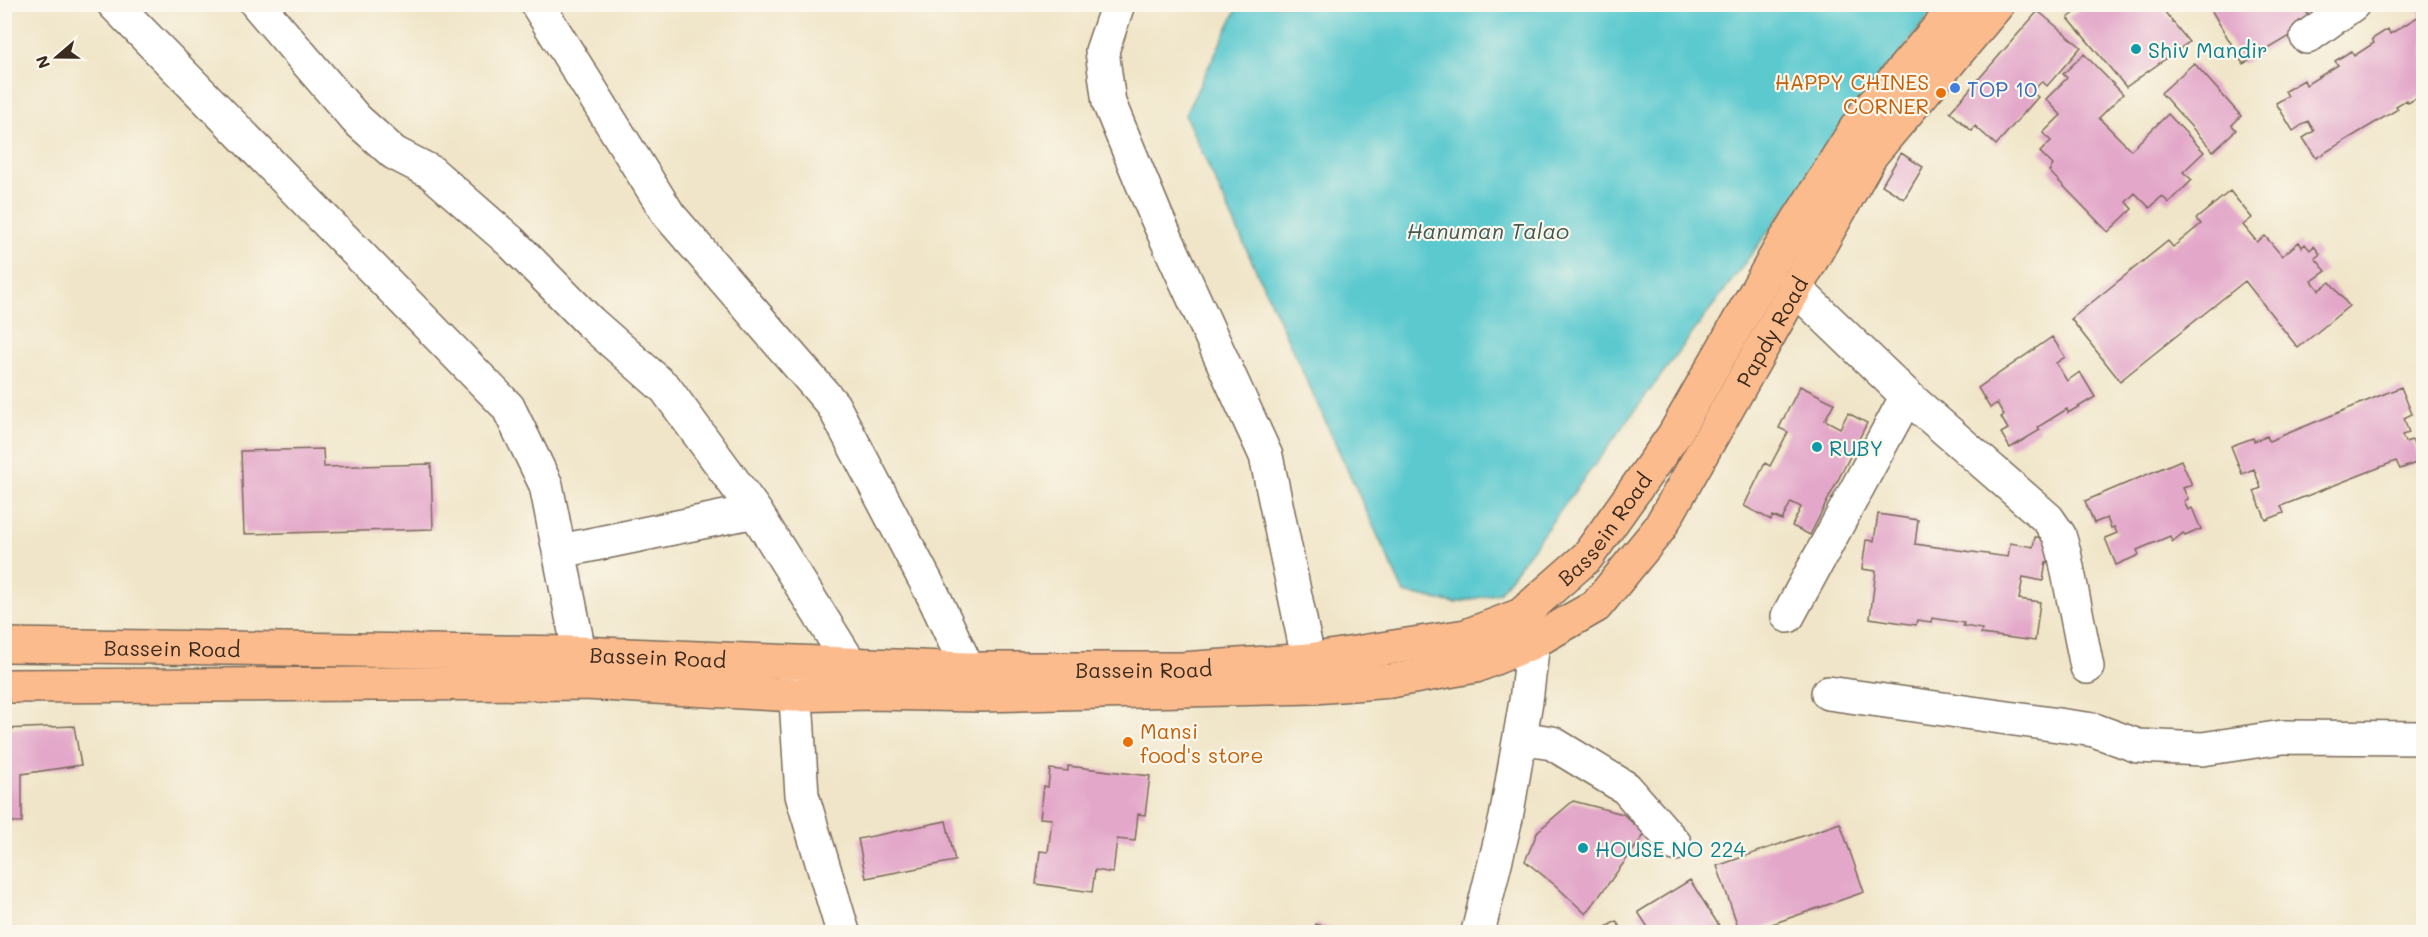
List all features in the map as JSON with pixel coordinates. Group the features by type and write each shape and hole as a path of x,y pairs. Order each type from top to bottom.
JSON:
{"main road":[{"name":"Bassein Road","path":"4,645 582,668 795,679 868,693 974,682 1182,669 1312,674 1391,681 1476,666 1527,629 1587,557 1674,435 1780,249 1865,114 1959,4"},
{"name":"Papdy Road","path":"1527,629 1596,606 1659,529 1871,155 1998,4"},
{"name":"Bassein Road","path":"795,679 851,665 974,682"},
{"name":"Bassein Road","path":"4,686 582,668"}],"street":[{"path":"114,4 508,406 546,485 561,551 582,668"},
{"path":"257,4 356,119 394,153 431,172 510,241 590,322 666,389 755,511 868,693"},
{"path":"537,4 669,214 833,405 933,594 974,682"},
{"path":"1119,4 1102,51 1108,103 1156,216 1266,456 1312,674"},
{"path":"2307,37 2353,4"},
{"path":"1796,288 1907,396 1988,464 2048,519 2059,535 2086,667"},
{"path":"1788,616 1907,396"},
{"path":"561,551 755,511"},
{"path":"1478,933 1506,818 1520,738 1527,629"},
{"path":"795,679 802,795 843,933"},
{"path":"1828,693 2094,730 2138,746 2202,749 2283,737 2424,738"},
{"path":"1520,738 1552,743 1626,788 1675,844"}],"water":[{"name":"Hanuman Talao","path":"1239,5 1937,5 1499,593 1455,603 1404,593 1185,115"}],"building":[{"name":"Shiv Mandir","path":"2086,4 2171,4 2164,11 2189,42 2126,87 2068,18"},
{"path":"2216,4 2301,4 2312,23 2243,64 2210,8"},
{"path":"2424,8 2424,94 2408,103 2406,100 2396,106 2398,109 2316,158 2303,138 2314,131 2308,121 2293,131 2276,103 2288,96 2285,91 2304,80 2306,85 2338,65 2335,61 2351,51 2354,56 2374,43 2372,39 2388,29 2390,34 2421,15 2419,10"},
{"path":"2038,11 2081,47 2047,86 2042,81 2032,92 2038,97 1996,145 1975,126 1972,131 1950,112"},
{"path":"2084,54 2123,94 2099,118 2131,150 2168,114 2204,152 2183,172 2192,180 2169,203 2162,196 2150,208 2135,193 2126,202 2132,209 2108,232 2049,171 2053,165 2040,152 2051,141 2043,133 2061,115 2046,99 2067,78 2063,74"},
{"path":"2194,63 2241,116 2232,125 2236,130 2213,151 2161,93"},
{"path":"1901,153 1923,167 1904,199 1882,185"},
{"path":"2230,191 2252,218 2243,225 2257,242 2265,236 2282,256 2299,242 2302,247 2305,244 2310,250 2314,246 2320,254 2315,258 2326,271 2312,281 2319,290 2330,282 2349,306 2298,348 2245,281 2120,381 2071,319 2168,241 2173,247 2201,224 2196,219"},
{"path":"2052,337 2065,357 2056,363 2067,381 2080,372 2095,397 2068,413 2067,409 2038,427 2040,430 2010,448 2001,433 2008,429 2001,417 2004,415 1997,403 1990,408 1978,388"},
{"name":"RUBY","path":"1800,386 1834,403 1825,420 1840,428 1848,413 1867,423 1810,535 1792,526 1801,507 1791,502 1782,520 1773,516 1771,520 1744,506 1765,463 1770,466 1788,432 1779,428"},
{"path":"2401,387 2412,414 2404,418 2409,433 2402,435 2405,442 2412,440 2421,461 2400,469 2396,461 2281,506 2284,513 2266,520 2254,491 2261,488 2254,469 2242,474 2231,446 2253,438 2254,441 2267,436 2269,441"},
{"path":"323,449 324,467 431,464 433,529 244,534 241,451"},
{"path":"2181,460 2192,485 2183,488 2188,499 2184,501 2188,510 2192,508 2201,529 2185,536 2183,533 2172,542 2170,536 2137,550 2139,555 2116,565 2105,538 2117,533 2114,527 2111,528 2107,518 2094,523 2085,501"},
{"path":"1878,514 1918,520 1915,544 2008,557 2010,543 2033,547 2035,537 2060,540 2057,564 2046,562 2043,581 2023,577 2019,599 2040,602 2035,641 1981,634 1982,629 1963,626 1964,623 1932,618 1931,622 1917,620 1916,625 1870,618 1876,571 1862,569 1866,540 1874,541"},
{"path":"74,726 81,765 22,774 22,822 4,822 4,729"},
{"path":"1068,766 1150,776 1145,815 1138,814 1135,841 1117,839 1113,873 1095,870 1092,892 1036,884 1040,851 1048,852 1052,819 1040,818 1044,786 1048,787 1050,769 1068,771"},
{"name":"HOUSE NO 224","path":"1573,801 1623,814 1645,834 1586,914 1525,861 1538,831"},
{"path":"946,821 955,861 866,878 858,839"},
{"path":"1840,823 1864,892 1749,932 1740,932 1717,866"},
{"path":"1690,880 1723,932 1651,932 1638,912"},
{"path":"1616,921 1623,932 1598,932"},
{"path":"1316,924 1343,932 1314,932"}],"place":[{"name":"Shiv Mandir","path":"2136,49"},
{"name":"TOP 10","path":"1955,88"},
{"name":"HAPPY CHINES CORNER","path":"1941,93"},
{"name":"RUBY","path":"1817,447"},
{"name":"Mansi food's store","path":"1128,742"},
{"name":"HOUSE NO 224","path":"1583,848"}]}
